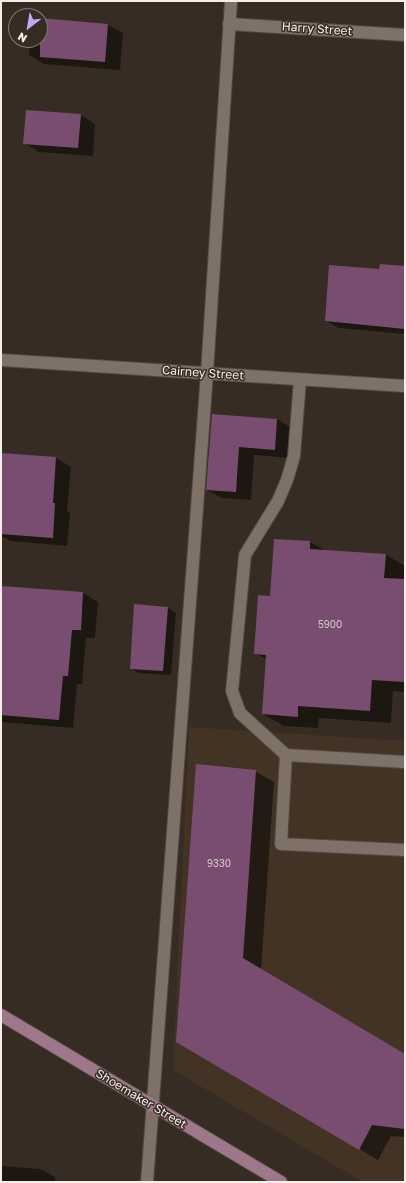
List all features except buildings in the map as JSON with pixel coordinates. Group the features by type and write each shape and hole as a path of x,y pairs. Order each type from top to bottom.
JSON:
{"street":[{"path":"147,1182 207,374 231,1"},
{"name":"Harry Street","path":"229,24 405,35"},
{"name":"Cairney Street","path":"1,360 405,386"},
{"path":"300,380 294,456 287,480 278,501 245,555 232,691 240,713 286,755 405,762"},
{"path":"286,755 281,844 405,850"},
{"name":"Shoemaker Street","path":"1,1015 281,1182"}],"shaded area":[{"path":"189,727 405,741 405,1182 363,1182 173,1070"}]}
